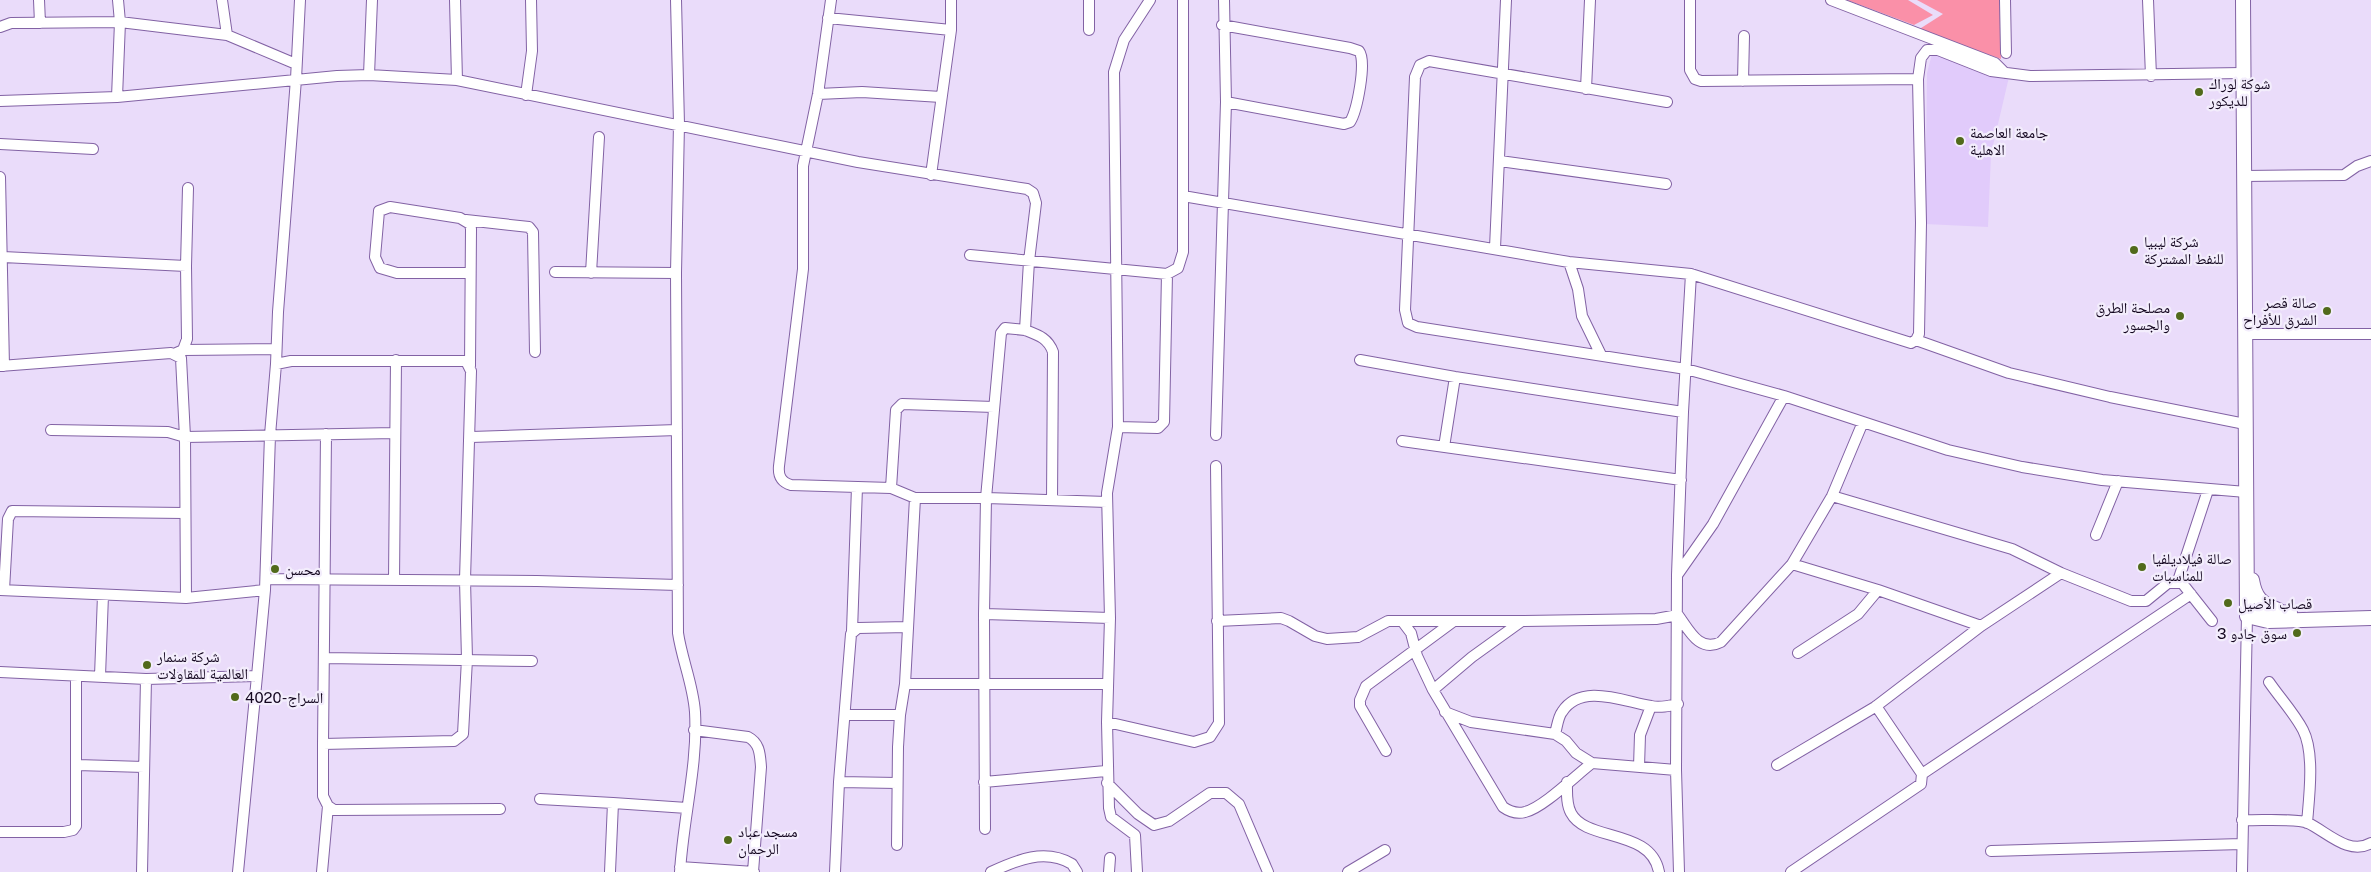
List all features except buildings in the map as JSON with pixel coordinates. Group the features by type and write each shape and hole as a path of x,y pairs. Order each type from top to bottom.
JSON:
{"street":[{"path":"39,0 40,23"},
{"path":"117,97 120,22 118,0"},
{"path":"222,0 227,35"},
{"path":"238,872 266,579 270,435 300,0"},
{"path":"369,75 372,0"},
{"path":"455,0 457,80"},
{"path":"526,94 532,51 531,0"},
{"path":"676,0 678,124 676,273 678,633 693,694 694,730 680,869 753,872 761,767 759,750 754,740 748,737 694,730"},
{"path":"831,0 818,94 803,166 803,269 779,472 784,483 791,485 891,488 915,498 1107,502"},
{"path":"931,175 951,30 951,0"},
{"path":"1089,0 1089,30"},
{"path":"1137,872 1135,835 1111,816 1106,771 1110,618 1107,502 1108,481 1118,427 1114,72 1124,40 1150,0"},
{"path":"970,254 1167,274 1178,268 1182,260 1183,0"},
{"path":"1216,435 1226,102 1222,26 1224,0"},
{"path":"1495,248 1506,0"},
{"path":"1586,89 1590,0"},
{"path":"1690,0 1692,74 1701,81 1918,79"},
{"path":"1831,0 1995,63 2005,73"},
{"path":"2005,0 2006,53"},
{"path":"2148,0 2151,76"},
{"path":"2242,872 2247,616 2243,0"},
{"path":"828,18 951,30"},
{"path":"0,27 11,23 120,22 227,35 296,64"},
{"path":"1222,26 1350,48 1359,51 1363,60 1355,114 1350,122 1344,124 1226,102"},
{"path":"1743,81 1744,36"},
{"path":"1916,340 1919,334 1921,223 1918,79 1921,58 1927,50 1933,50 1991,71 2048,77 2243,73"},
{"path":"1667,102 1429,61 1420,65 1415,77 1405,310 1408,323 1686,369 1784,396 1948,450 2022,467 2118,481 2246,492"},
{"path":"0,101 117,97 296,79 369,75 457,80 931,175 1027,189 1033,193 1036,203 1029,261 1026,330"},
{"path":"818,94 862,92 941,97"},
{"path":"591,273 598,137"},
{"path":"0,144 93,149"},
{"path":"1500,161 1666,184"},
{"path":"2244,176 2344,175 2356,166 2371,161"},
{"path":"0,177 3,257 2,366 180,352 276,350"},
{"path":"186,598 184,513 186,437 180,352 187,339 188,188"},
{"path":"1183,196 1569,262 1691,274 1905,342 1916,340 2009,373 2110,397 2245,424"},
{"path":"470,273 386,272 376,263 374,257 379,211 384,208 529,227 533,232 535,352"},
{"path":"323,744 454,741 459,738 465,729 467,659 465,580 471,437 470,229 466,220"},
{"path":"3,257 186,266"},
{"path":"1569,262 1578,289 1582,316 1601,356"},
{"path":"555,272 676,273"},
{"path":"1118,427 1156,428 1161,427 1164,422 1167,274"},
{"path":"1679,872 1676,770 1678,704 1677,575 1683,412 1691,274"},
{"path":"985,829 984,614 986,498 1001,333 1005,328 1026,330 1045,338 1051,344 1053,352 1052,500"},
{"path":"2245,334 2371,334"},
{"path":"394,580 396,360"},
{"path":"276,364 291,362 462,360 470,366"},
{"path":"1360,360 1455,378 1683,412"},
{"path":"1444,447 1455,378"},
{"path":"1677,575 1712,524 1784,396"},
{"path":"891,488 896,410 902,404 994,407"},
{"path":"1678,615 1699,643 1704,646 1715,645 1721,642 1792,564 1832,496 1863,422"},
{"path":"51,430 168,432 186,437 394,433"},
{"path":"471,437 676,430"},
{"path":"326,434 323,796 328,806 334,810 500,809"},
{"path":"1402,441 1680,480"},
{"path":"1107,722 1194,742 1210,737 1219,723 1216,466"},
{"path":"2096,535 2118,481"},
{"path":"835,872 839,782 852,631 857,487"},
{"path":"2178,581 2208,490"},
{"path":"1832,496 2012,549 2061,572 2136,602 2146,601 2168,583 2182,582 2212,621"},
{"path":"897,845 900,715 906,684 915,498"},
{"path":"184,513 12,511 8,519 2,590 186,598 265,590"},
{"path":"2246,555 2256,597 2262,603 2283,612"},
{"path":"1792,564 1878,590 1981,626"},
{"path":"1776,765 1876,706 1981,626 2061,572"},
{"path":"266,579 465,580 678,585"},
{"path":"1798,653 1858,614 1878,590"},
{"path":"1922,774 2191,594"},
{"path":"100,676 103,595"},
{"path":"2247,616 2263,612 2283,612 2340,619"},
{"path":"984,614 1110,618"},
{"path":"1217,622 1280,618 1289,620 1315,636 1328,639 1358,637 1383,622 1522,622 1656,618 1678,615"},
{"path":"2247,616 2268,622 2371,618"},
{"path":"1402,621 1411,633 1417,656 1433,690 1503,807 1510,811 1527,812 1539,805 1592,762"},
{"path":"1386,751 1360,706 1360,700 1366,686 1454,621"},
{"path":"1433,690 1472,657 1522,622"},
{"path":"852,631 858,628 908,627"},
{"path":"325,658 532,661"},
{"path":"0,672 146,678 257,676"},
{"path":"0,832 64,832 73,830 76,826 76,676"},
{"path":"142,872 146,678"},
{"path":"2269,682 2304,731 2307,742 2310,792 2308,823"},
{"path":"906,684 1107,684"},
{"path":"1555,734 1562,712 1577,700 1590,696 1611,697 1651,706 1678,704"},
{"path":"1639,767 1640,735 1651,706"},
{"path":"1791,872 1919,787 1923,779 1922,774 1876,706"},
{"path":"1445,712 1471,722 1555,734 1566,741 1582,758 1592,762 1676,770"},
{"path":"845,715 900,715"},
{"path":"77,765 144,767"},
{"path":"984,782 1106,771"},
{"path":"839,782 897,783"},
{"path":"1568,782 1568,802 1570,812 1575,819 1589,827 1642,846 1651,854 1659,872"},
{"path":"1107,783 1138,814 1154,825 1169,821 1210,793 1226,793 1239,804 1268,872"},
{"path":"540,798 686,808"},
{"path":"610,872 613,803"},
{"path":"322,872 328,806"},
{"path":"2242,820 2308,823 2349,846 2358,847 2371,844"},
{"path":"1991,851 2242,844"},
{"path":"1348,872 1385,850"},
{"path":"991,872 1011,863 1049,855 1072,864 1077,872"},
{"path":"1110,858 1110,872"}],"shaded area":[{"path":"1847,0 1908,0 1933,15 1914,25"},
{"path":"1917,0 2000,0 2001,59 1918,30 1943,14"},
{"name":"جامعة العاصمة الاهلية","path":"1932,54 2009,77 1991,154 1988,227 1925,224 1927,73"}],"place":[{"name":"شوكة لوراك للديكور","path":"2199,92"},
{"name":"جامعة العاصمة الاهلية","path":"1960,141"},
{"name":"شركة ليبيا للنفط المشتركة","path":"2134,250"},
{"name":"صالة قصر الشرق للأفراح","path":"2327,311"},
{"name":"مصلحة الطرق والجسور","path":"2180,316"},
{"name":"صالة فيلاديلفيا للمناسبات","path":"2142,567"},
{"name":"محسن","path":"275,569"},
{"name":"قصاب الأصيل","path":"2228,603"},
{"name":"سوق جادو 3","path":"2297,633"},
{"name":"شركة سنمار العالمية للمقاولات","path":"147,665"},
{"name":"السراج-4020","path":"235,697"},
{"name":"مسجد عباد الرحمان","path":"728,840"}]}
